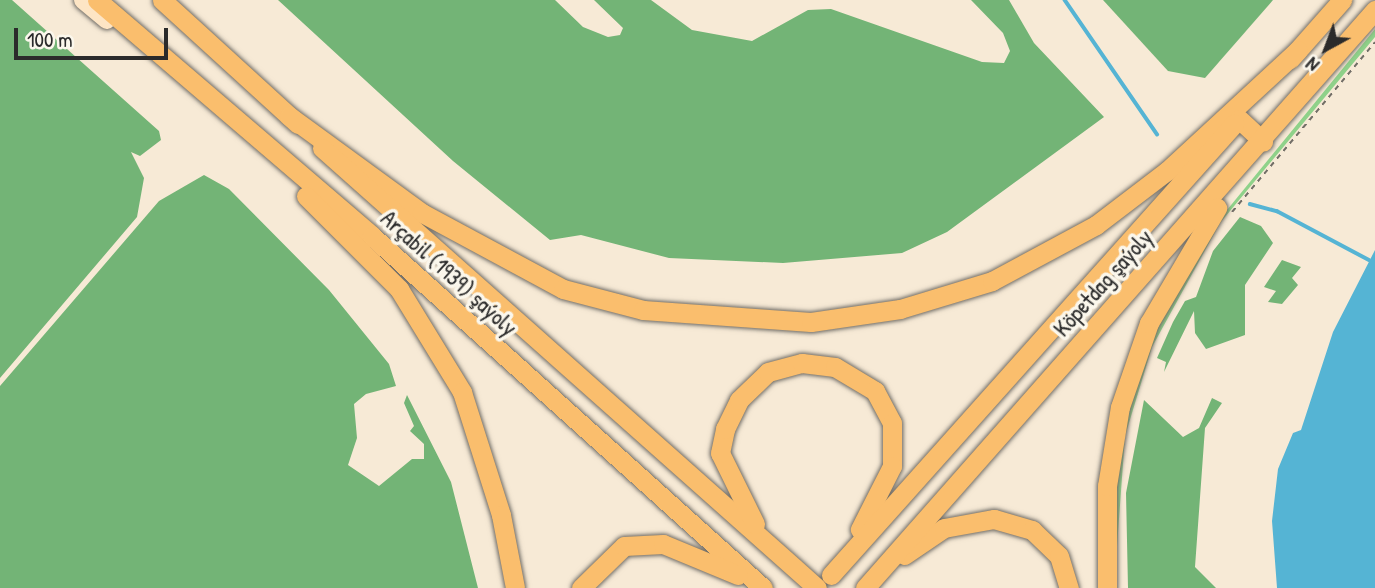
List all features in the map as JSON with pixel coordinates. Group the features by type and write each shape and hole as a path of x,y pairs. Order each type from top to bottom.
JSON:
{"main road":[{"name":"Arçabil (1939) şaýoly","path":"97,0 224,114 372,236 762,588"},
{"name":"Arçabil (1939) şaýoly","path":"162,0 379,203 788,562 823,584"},
{"name":"Köpetdag şaýoly","path":"823,584 1342,0"},
{"name":"Köpetdag şaýoly","path":"866,588 1327,70 1375,10"},
{"path":"289,116 422,213 563,289 643,310 811,322 900,309 992,281 1096,225 1167,171 1298,50"},
{"path":"1107,588 1111,450 1149,324 1209,218 1327,70"},
{"path":"224,114 399,289 462,392 501,515 514,588"},
{"path":"1239,119 1263,141"},
{"path":"788,562 749,516 730,482 720,453 725,429 739,400 768,372 802,363 835,367 875,391 892,423 892,455 880,498 823,584"},
{"path":"866,588 944,528 993,519 1032,530 1059,556 1069,588"},
{"path":"582,588 624,546 663,544 762,588"}],"street":[{"path":"83,0 224,114"}],"path":[{"path":"1229,215 1375,42"}],"green space":[{"path":"0,0 12,0 159,131 161,140 140,156 131,152 144,178 137,217 0,378"},
{"path":"278,0 555,0 583,27 608,37 620,35 623,28 594,0 651,0 692,30 752,41 808,10 831,9 982,62 1004,63 1010,51 1003,33 971,0 1009,0 1034,43 1104,117 947,232 902,253 783,263 669,258 581,235 550,240 453,161"},
{"path":"1103,0 1273,0 1205,78 1168,71"},
{"path":"1375,29 1375,37 1220,223 1152,347 1125,436 1114,588 1111,528 1121,435 1148,345 1209,232"},
{"path":"204,175 229,189 329,290 389,364 396,386 366,394 354,404 357,438 348,465 379,486 412,459 424,459 424,444 410,431 414,426 404,403 407,395 451,482 478,588 0,588 0,386 159,201"},
{"path":"1240,217 1261,226 1273,243 1245,285 1245,335 1206,349 1195,333 1194,311 1164,372 1166,362 1157,358 1173,322 1185,301 1196,297 1213,251"},
{"path":"1282,260 1301,267 1292,278 1298,285 1282,304 1268,302 1276,291 1264,287"},
{"path":"1212,398 1222,403 1205,428 1195,567 1216,588 1128,588 1126,493 1144,400 1183,437 1199,428"}],"water":[{"path":"1375,250 1375,588 1277,588 1272,521 1278,469 1293,433 1301,430 1333,332"}],"waterway":[{"path":"1065,0 1157,134"},
{"path":"1250,204 1277,211 1369,260"}]}
